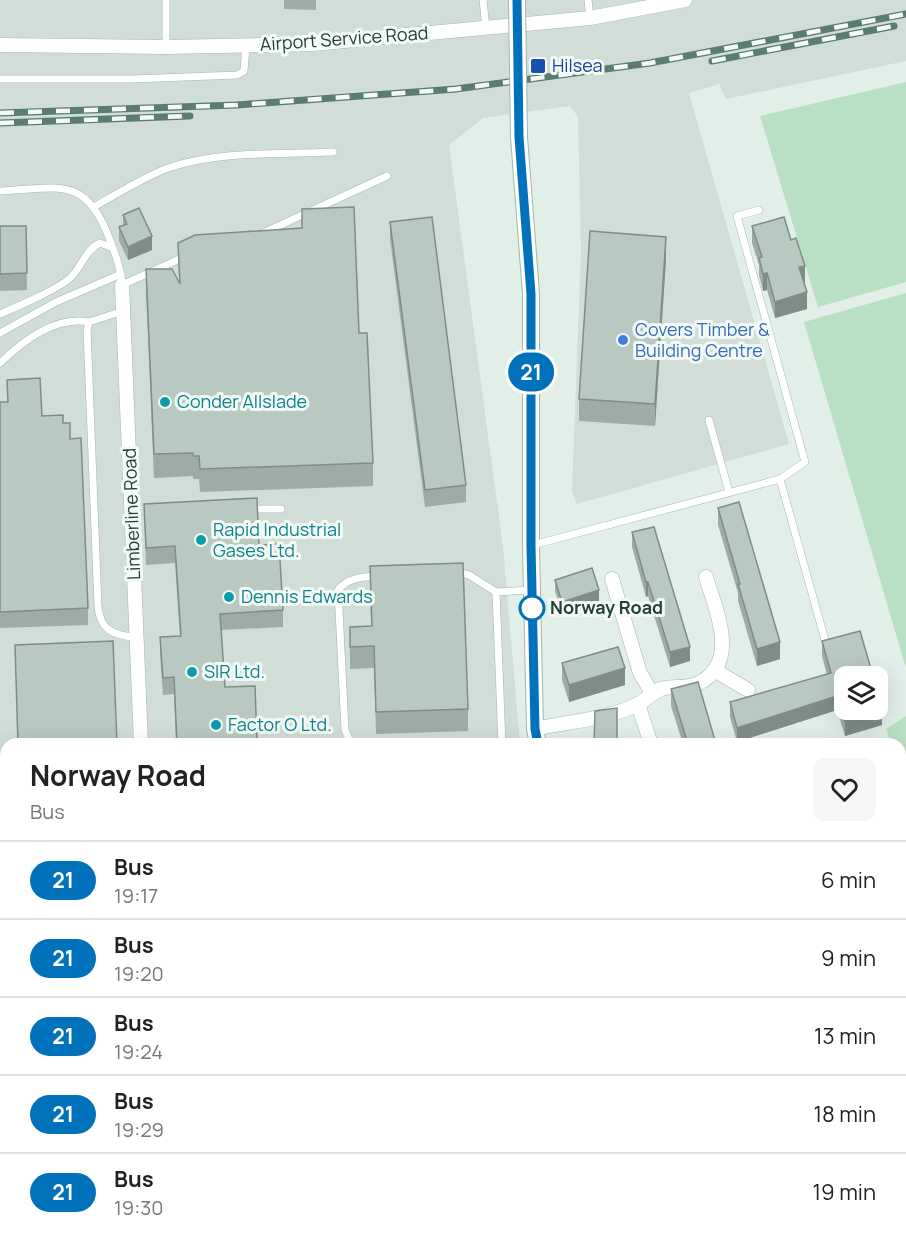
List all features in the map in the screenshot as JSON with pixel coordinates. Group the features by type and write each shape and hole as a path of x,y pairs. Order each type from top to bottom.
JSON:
{"street":[{"path":"517,0 519,137 531,294 531,546 537,738 638,704 663,688 687,688 700,683 714,670 722,656 724,636 706,577"},
{"name":"Airport Service Road","path":"0,45 166,47 312,44 590,18 685,0"},
{"name":"Limberline Road","path":"122,279 136,511 136,638 141,738"},
{"path":"612,579 640,673 652,693"},
{"path":"714,670 748,690"},
{"path":"638,704 649,738"}],"lane":[{"path":"166,0 166,47"},
{"path":"483,0 486,28"},
{"path":"588,0 590,18"},
{"path":"0,79 133,79 237,75 244,71 246,66 246,46"},
{"path":"94,207 147,177 192,162 333,152"},
{"path":"250,239 387,177"},
{"path":"0,191 62,189 79,193 94,207 113,248 122,279"},
{"path":"531,546 780,479 805,462 736,216 759,210"},
{"path":"0,314 69,280 91,247 100,243 113,248"},
{"path":"0,333 56,302 190,254"},
{"path":"0,363 16,348 44,330 66,321 89,322 123,311"},
{"path":"89,322 87,341 99,617 104,628 112,633 136,638"},
{"path":"709,420 729,492"},
{"path":"780,479 825,640"},
{"path":"236,509 281,509"},
{"path":"449,571 470,575 496,592 532,590"},
{"path":"348,738 345,730 338,590 344,583 358,577 381,576"},
{"path":"496,592 502,738"}],"shaded area":[{"path":"0,0 906,0 906,61 726,99 719,84 689,93 789,444 577,504 572,492 581,252 578,117 570,106 483,118 449,145 503,547 519,738 0,738"}],"green space":[{"path":"906,82 906,282 818,307 760,116"},
{"path":"906,293 906,668 804,322"},
{"path":"906,716 906,738 889,738 886,729"}],"building":[{"path":"354,207 359,333 367,333 373,463 200,469 199,456 193,456 193,453 154,454 146,269 172,269 180,284 178,243 195,235 302,228 302,209"},
{"path":"139,208 152,236 128,247 119,227 127,224 123,215"},
{"path":"432,217 466,485 425,490 390,222"},
{"path":"784,217 791,240 796,238 805,266 799,267 807,292 775,302 767,273 763,274 759,258 762,257 752,226"},
{"path":"0,226 26,226 27,273 0,274"},
{"name":"Covers Timber & Building Centre","path":"590,231 666,237 655,404 579,399"},
{"path":"40,378 42,416 63,415 63,423 70,423 70,439 81,438 88,608 0,612 0,402 8,402 7,380"},
{"path":"257,498 259,545 279,544 283,610 220,614 225,687 255,686 257,738 177,738 174,677 163,678 160,637 181,636 175,546 146,548 144,504"},
{"path":"739,502 780,642 757,649 718,508"},
{"path":"654,527 690,647 670,652 632,532"},
{"path":"463,563 468,709 376,712 374,646 350,647 350,627 372,626 370,566"},
{"path":"592,568 599,590 562,602 555,580"},
{"path":"860,631 870,666 834,666 834,697 737,728 730,702 831,673 822,641"},
{"path":"113,641 117,738 18,738 15,645"},
{"path":"618,647 625,668 569,685 562,663"},
{"path":"698,682 714,738 686,738 671,689"},
{"path":"617,708 617,738 594,738 595,711"}],"railway":[{"path":"0,113 237,105 456,89 650,63 906,14"},
{"path":"712,61 894,26"},
{"path":"0,123 190,116"}],"bus line":[{"name":"21","path":"517,0 519,137 531,294 531,546 537,738"}],"place":[{"name":"Hilsea","path":"538,66"},
{"name":"Covers Timber & Building Centre","path":"623,340"},
{"name":"Conder Allslade","path":"165,402"},
{"name":"Rapid Industrial Gases Ltd.","path":"201,540"},
{"name":"Dennis Edwards","path":"229,597"},
{"name":"Norway Road","path":"532,608"},
{"name":"SIR Ltd.","path":"192,672"},
{"name":"Factor O Ltd.","path":"216,725"}]}
